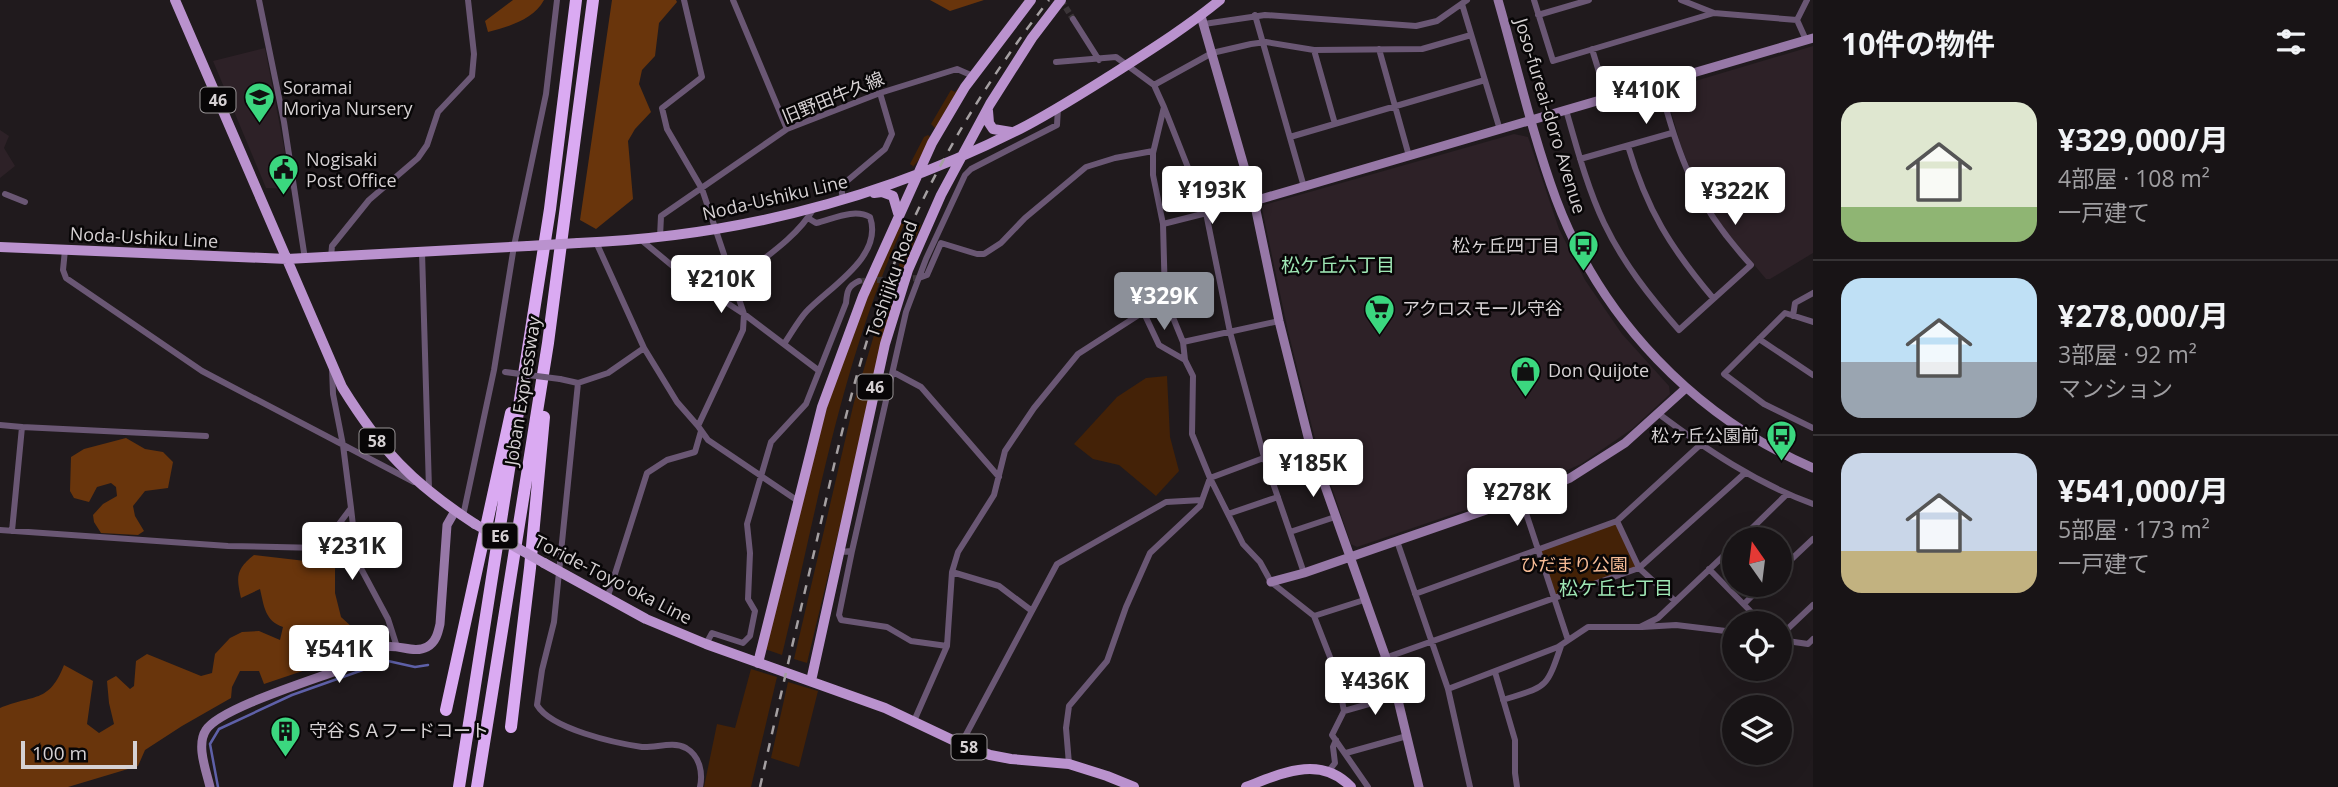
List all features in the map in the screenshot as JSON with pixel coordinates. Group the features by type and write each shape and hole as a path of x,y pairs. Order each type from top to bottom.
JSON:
{"highway":[{"name":"Joban Expressway","path":"459,787 538,285 576,0"},
{"name":"Joban Expressway","path":"477,787 548,343 593,0"},
{"path":"446,710 538,285"},
{"path":"512,727 541,457 548,343"}],"main road":[{"name":"46","path":"175,0 287,259"},
{"name":"Toshijiku Road","path":"758,663 822,407 835,367 897,216 932,143 973,76 1031,0"},
{"name":"Toshijiku Road","path":"811,681 894,309 925,228 961,157 990,104 1060,0"},
{"name":"Noda-Ushiku Line","path":"0,247 287,259 640,239 716,229 843,200 961,157 1058,108 1202,20 1220,0"},
{"path":"990,104 989,123 993,129 1010,132 1021,129"},
{"path":"863,194 882,192 893,196 898,208 897,216"},
{"name":"Toride-Toyo'oka Line","path":"287,259 332,367 378,441 425,489 475,524 646,619 706,644 852,695 990,755 1069,764 1134,787"},
{"path":"1246,787 1287,771 1308,768 1328,772 1351,787"}],"street":[{"path":"259,0 284,121 305,258"},
{"path":"331,257 332,246 369,201 418,158 427,145 438,112 472,76 474,54 468,0"},
{"path":"210,787 202,746 206,729 212,723 297,683 355,663 385,647 423,649 431,645 437,637 447,525 459,514 494,370 514,246 546,94 557,0"},
{"path":"607,598 647,473 667,460 695,452 699,429 743,330 744,314 735,281 702,189 667,129 662,108 702,77 684,0"},
{"path":"733,0 787,129"},
{"name":"Joso-fureai-doro Avenue","path":"1498,0 1555,197 1577,248 1594,277 1632,332 1686,388 1756,439 1813,468"},
{"path":"1534,0 1553,61 1714,13"},
{"path":"1538,15 1590,0"},
{"path":"1681,0 1714,13 1797,20"},
{"path":"1797,20 1806,0 1813,1"},
{"path":"1419,787 1386,658 1309,441 1279,321 1254,201 1202,20 1255,15 1416,26 1437,22 1465,2 1471,35 1500,130"},
{"path":"1255,15 1304,187"},
{"path":"1073,19 1099,60"},
{"path":"1163,224 1304,187 1810,39 1797,20"},
{"path":"1154,85 1212,53 1262,43 1314,50 1422,49 1471,35"},
{"path":"1378,49 1409,156"},
{"path":"1592,49 1607,98"},
{"path":"1314,50 1335,124"},
{"path":"1056,62 1116,57 1154,85 1206,213 1230,332 1264,457 1304,573"},
{"name":"旧野田牛久線","path":"660,237 661,216 787,129 880,93 957,69 973,76"},
{"path":"1290,137 1485,80"},
{"path":"1566,110 1592,194 1611,236 1648,295 1679,330 1751,265 1711,217 1682,163 1659,83"},
{"path":"843,200 841,186 884,149 892,134 880,93"},
{"path":"1164,107 1153,151 1153,176 1163,224 1165,298 1183,342 1185,360 1193,376 1192,434 1242,544 1260,562 1271,582 1314,616 1337,675 1345,711 1332,735 1368,787"},
{"path":"947,646 911,641 887,628 841,620 840,608 906,312 919,278 965,175 971,169 1057,125 1058,108"},
{"path":"1580,159 1672,133"},
{"path":"1628,146 1640,186 1663,231 1684,263 1713,298"},
{"path":"919,278 927,275 941,243 984,254 1002,243 1025,218 1086,167 1153,151"},
{"path":"5,194 25,202"},
{"path":"735,281 808,218 814,208"},
{"path":"784,344 806,313 855,268 868,245 872,231 870,217 858,212 816,223 808,218"},
{"path":"640,239 681,273 744,314 818,370"},
{"path":"596,242 644,348 677,402 708,440 798,501"},
{"path":"65,250 63,270 66,278 202,371 425,489 422,252"},
{"path":"706,644 712,633 743,643 750,636 755,611 748,599 750,554 747,524 771,442 806,404 846,303 847,290 859,281"},
{"path":"1793,316 1795,303 1813,293"},
{"path":"914,721 947,646 952,572 958,552 994,495 1005,452 1034,408 1078,354 1165,298"},
{"path":"1143,311 1159,345 1185,360"},
{"path":"1813,322 1785,313 1724,374 1764,404 1813,428"},
{"path":"1183,342 1279,321"},
{"path":"1759,339 1813,375"},
{"path":"494,370 578,383 608,373 644,348"},
{"path":"332,367 333,394 344,445 357,561 387,619 397,647"},
{"path":"893,372 921,387 999,477"},
{"path":"578,383 554,622 537,698 540,710 572,729 605,738 645,747 663,745 685,748 700,766 700,787"},
{"path":"1271,582 1521,498 1570,478 1625,443 1686,388"},
{"path":"1659,414 1745,473 1813,504"},
{"path":"0,425 206,436"},
{"path":"12,531 22,427"},
{"path":"1069,764 1066,729 1069,706 1107,661 1126,607 1150,553 1200,506 1210,478 1309,441"},
{"path":"1415,594 1617,521 1700,444"},
{"path":"1337,675 1639,568 1745,473"},
{"path":"1753,527 1787,494"},
{"path":"1228,514 1278,497"},
{"path":"1503,700 1543,686 1550,678 1565,642 1555,599 1521,498"},
{"path":"961,744 1057,564 1166,502 1202,500"},
{"path":"0,530 228,546 321,548 351,508"},
{"path":"1290,532 1335,517"},
{"path":"1617,521 1639,568 1675,601"},
{"path":"1792,559 1813,539"},
{"path":"1397,541 1448,689 1470,787"},
{"path":"839,552 852,551"},
{"path":"1640,627 1658,618 1722,557"},
{"path":"1709,569 1752,611"},
{"path":"952,572 999,586 1032,611"},
{"path":"1745,603 1751,597"},
{"path":"1314,616 1364,600"},
{"path":"1792,626 1813,605"},
{"path":"1448,689 1565,642 1588,627 1676,625 1722,631"},
{"path":"1792,641 1808,644 1813,639"},
{"path":"1495,671 1515,740 1517,787"},
{"path":"1345,711 1397,696"},
{"path":"1346,753 1407,736"},
{"path":"1328,772 1335,763 1336,740"}],"shaded area":[{"path":"513,0 544,0 534,13 527,17 488,32 485,21"},
{"path":"612,0 677,2 659,23 655,56 642,70 639,84 651,112 628,141 633,199 596,229 580,220"},
{"path":"930,0 984,0 950,11"},
{"path":"1813,46 1813,253 1766,279 1725,230 1699,191 1681,146 1665,90"},
{"name":"Soramai Moriya Nursery","path":"265,48 292,189 266,188 213,61"},
{"path":"0,130 9,136 4,148 15,166 0,178"},
{"path":"1514,134 1528,137 1559,229 1585,280 1622,334 1669,386 1670,394 1632,429 1581,464 1518,492 1357,547 1351,544 1314,435 1262,209 1264,205"},
{"path":"126,438 145,449 163,452 173,462 168,488 145,491 133,506 135,516 144,531 138,535 101,533 93,515 103,504 117,496 116,487 111,483 97,487 89,502 74,498 70,491 71,457 84,449"},
{"path":"254,555 314,562 335,561 335,593 341,617 365,639 362,651 264,684 259,671 240,671 232,687 231,698 145,750 138,766 68,787 0,787 0,708 46,692 64,665 93,681 87,724 99,733 114,724 107,681 116,676 130,689 134,686 136,661 147,654 201,676 212,673 215,654 230,638 242,632 259,631 280,640 283,627 269,617 260,589 241,598 239,574"}],"green space":[{"path":"959,87 937,130 931,124 951,90 955,92"},
{"path":"928,135 932,138 912,168 910,164 924,137"},
{"path":"902,217 906,220 884,272 848,379 782,655 765,649 816,434 861,307"},
{"path":"916,223 921,225 883,341 807,663 794,659 854,402 883,305"},
{"path":"1167,376 1170,437 1179,471 1156,496 1119,465 1093,459 1074,444 1117,397 1146,378"},
{"name":"ひだまり公園","path":"1617,521 1639,568 1554,599 1538,550"},
{"path":"751,669 777,677 751,787 704,787 717,724 735,728"},
{"path":"788,682 818,691 799,767 771,758"}],"waterway":[{"path":"218,787 210,744 219,729 292,695 388,661 415,667 428,665"}],"tunnel":[{"path":"1061,0 1073,19"},
{"path":"859,281 919,278"}],"railway":[{"path":"760,787 840,440 868,337 892,269 924,198 961,129 1003,63 1049,0"}],"place":[{"name":"Soramai Moriya Nursery","path":"260,125"},
{"name":"Nogisaki Post Office","path":"283,197"},
{"name":"松ヶ丘四丁目","path":"1583,273"},
{"name":"アクロスモール守谷","path":"1379,336"},
{"name":"Don Quijote","path":"1525,398"},
{"name":"松ヶ丘公園前","path":"1782,463"},
{"name":"守谷ＳＡフードコート","path":"286,758"}],"district":[{"name":"松ケ丘六丁目","path":"1338,265"},
{"name":"松ケ丘七丁目","path":"1616,588"}]}
